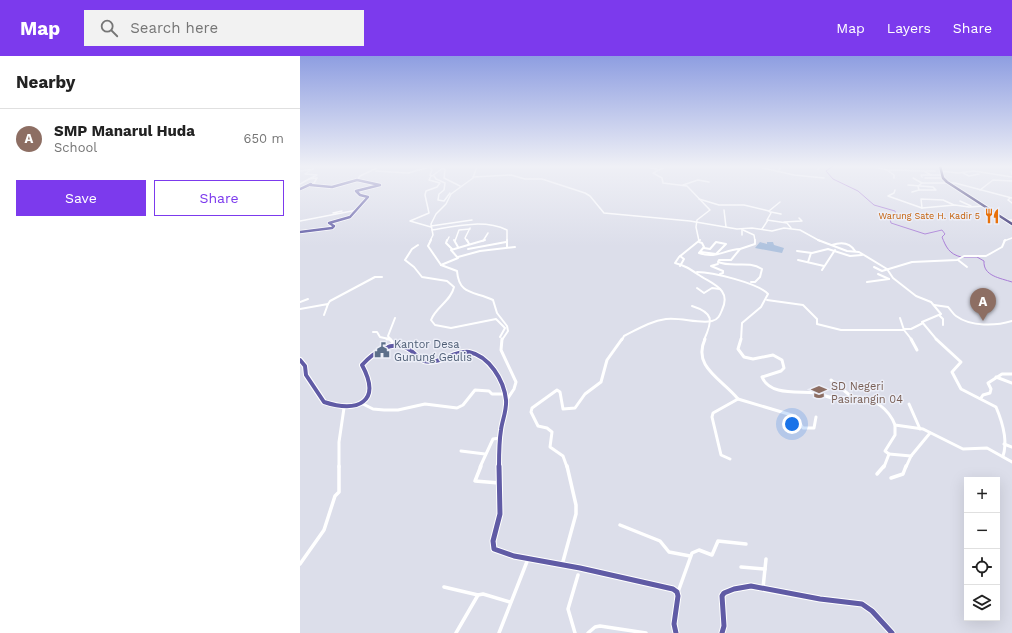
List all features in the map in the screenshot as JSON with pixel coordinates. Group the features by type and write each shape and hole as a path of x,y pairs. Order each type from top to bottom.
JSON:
{"highway":[{"path":"963,193 1012,224"}],"main road":[{"path":"300,232 331,229 334,226 329,223 350,216 360,209 360,204 368,197 358,193"},
{"path":"301,362 305,366 306,375 316,388 322,401 344,408 352,408 362,403 369,394 371,387 369,378 362,365 380,350 395,345 407,346 418,358 428,361 440,360 462,352 476,353 496,372 506,402 500,438 500,516 493,540 494,549 503,554 665,586 677,592 678,596 674,624 676,633"},
{"path":"722,633 724,626 722,600 724,593 748,586 820,599 862,604 872,611 892,633"}],"street":[{"path":"426,193 429,213 410,221 432,228 485,225 507,229 506,247"},
{"path":"440,193 438,200 446,199 453,193"},
{"path":"454,193 446,204 436,214 432,228 433,236 428,246 441,265 457,271 459,283 470,293 493,300 497,313 508,328 508,331 500,340"},
{"path":"585,193 590,196 603,213 696,222 742,229 762,229 772,232 780,228 791,228 804,231 817,241 862,254 887,270 894,278 916,296 933,305 941,314 939,315 943,319 943,325"},
{"path":"691,193 707,205 710,210 696,222 699,242 702,243 704,248"},
{"path":"894,193 888,196 922,208 954,205 969,207 983,206"},
{"path":"991,193 1011,198 1008,200 1012,203"},
{"path":"698,199 720,205 744,205 780,214"},
{"path":"922,208 921,199 944,200 954,205"},
{"path":"960,201 970,206 983,206"},
{"path":"762,229 768,220 770,212 780,202"},
{"path":"338,214 333,213 347,210 357,210"},
{"path":"300,220 338,214 347,210"},
{"path":"724,210 726,227"},
{"path":"768,220 783,222 802,220 799,218"},
{"path":"432,228 472,220"},
{"path":"1005,220 1012,220"},
{"path":"783,222 791,228"},
{"path":"468,244 464,238 471,225"},
{"path":"458,247 454,240 459,230 470,229"},
{"path":"742,229 742,235"},
{"path":"701,252 699,254 716,256 731,250 740,249 755,244 754,235 742,229"},
{"path":"452,249 485,241 488,233"},
{"path":"449,237 446,243 457,257"},
{"path":"874,266 881,271 912,262 958,259 962,256 986,256 1002,247 1006,239 1012,238"},
{"path":"468,249 506,242"},
{"path":"562,565 576,514 576,505 565,458 550,447 552,432 547,428 538,426 531,412 532,408 557,390 560,392 563,409 569,410 576,408 585,394 601,382 607,360 624,336 650,323 667,319 682,318 711,321 719,317 724,306 722,291 714,282 690,268 680,266 675,263 680,256 699,242"},
{"path":"701,252 716,254 726,244 716,242 710,249 704,248"},
{"path":"832,245 840,242 851,246 855,251"},
{"path":"418,245 412,249 405,258 406,260 422,277 447,281 454,288 451,295 432,314 431,321 433,324 441,327 455,328 483,321 497,320 505,328 500,340 501,352 516,382 514,389 506,402"},
{"path":"441,265 457,257 477,251 515,247"},
{"path":"701,252 704,248"},
{"path":"696,272 723,273 722,271 711,266 718,263 719,260 732,259 734,254 740,249"},
{"path":"797,251 811,253 827,249 835,250 850,256 862,254"},
{"path":"822,270 835,250"},
{"path":"808,262 811,253"},
{"path":"680,256 684,259 680,266"},
{"path":"958,259 967,267"},
{"path":"798,260 824,266"},
{"path":"709,272 737,281 746,282 755,282 760,277 761,268 751,264 718,263"},
{"path":"878,274 889,279"},
{"path":"324,314 330,301 375,277 382,277"},
{"path":"867,282 894,278"},
{"path":"746,282 764,290 768,295 767,300 754,315 742,323 742,335 738,349 740,354 747,358 756,359 773,355 783,362 784,368 782,371 764,376 762,380 764,383 774,389 790,392 812,393 833,398 852,397 866,399 884,408 892,416 896,428 895,435 885,451 896,456 902,454 911,456"},
{"path":"697,288 704,293 714,287 722,291"},
{"path":"300,302 308,299"},
{"path":"767,300 803,305 817,319 817,324 824,327 839,328 841,330 911,329 923,323 930,317 939,315"},
{"path":"300,309 328,304"},
{"path":"933,305 948,307 956,316 971,322 1004,324 1012,321"},
{"path":"692,306 704,309 711,321 700,350 700,356 713,374 724,383 738,399 755,403 777,412 795,416 802,428 814,428 816,417"},
{"path":"395,318 388,336 395,345"},
{"path":"900,318 904,330 914,342 917,350"},
{"path":"923,323 930,329 937,340 961,362 952,372 959,386 993,404 998,409 1005,453 1003,456"},
{"path":"373,332 377,332 380,337 390,339"},
{"path":"981,398 990,393 991,389 988,384 996,377 1002,373 1012,374"},
{"path":"996,377 1012,383"},
{"path":"831,380 849,393 852,397"},
{"path":"362,403 373,409 384,410 398,410 405,407 431,404 448,408 457,408 463,405 475,390 489,392 492,394 503,394"},
{"path":"730,459 721,455 712,416 713,413 738,399"},
{"path":"909,404 920,429"},
{"path":"300,564 319,540 325,528 335,496 339,492 339,442 344,408"},
{"path":"895,425 920,429 961,448 987,448 1012,462"},
{"path":"891,478 902,475 911,456 930,433"},
{"path":"500,438 492,440 475,481 500,483"},
{"path":"1004,444 1012,447"},
{"path":"461,451 485,454"},
{"path":"877,474 884,467 889,454"},
{"path":"620,525 660,541 670,552 690,556"},
{"path":"677,592 690,556 696,550 712,555 718,541 746,544"},
{"path":"499,633 528,559"},
{"path":"763,588 766,559"},
{"path":"741,567 765,569"},
{"path":"575,633 568,609 578,575"},
{"path":"444,587 478,595 483,594 510,602"},
{"path":"456,633 478,595"},
{"path":"588,633 595,627 600,626 646,633"}],"shaded area":[{"path":"760,242 767,244 767,242 773,242 774,245 784,248 782,253 755,248"}],"waterway":[{"path":"860,193 874,205 895,211 896,214 890,219 891,223 925,234 942,230 945,234 942,237 948,250 961,257"},
{"path":"964,257 977,257 984,261 986,270 993,276 1012,282"}],"place":[{"name":"Warung Sate H. Kadir 5","path":"992,216"},
{"name":"SMP Manarul Huda","path":"983,321"},
{"name":"Kantor Desa Gunung Geulis","path":"382,350"},
{"name":"SD Negeri Pasirangin 04","path":"819,392"}]}
